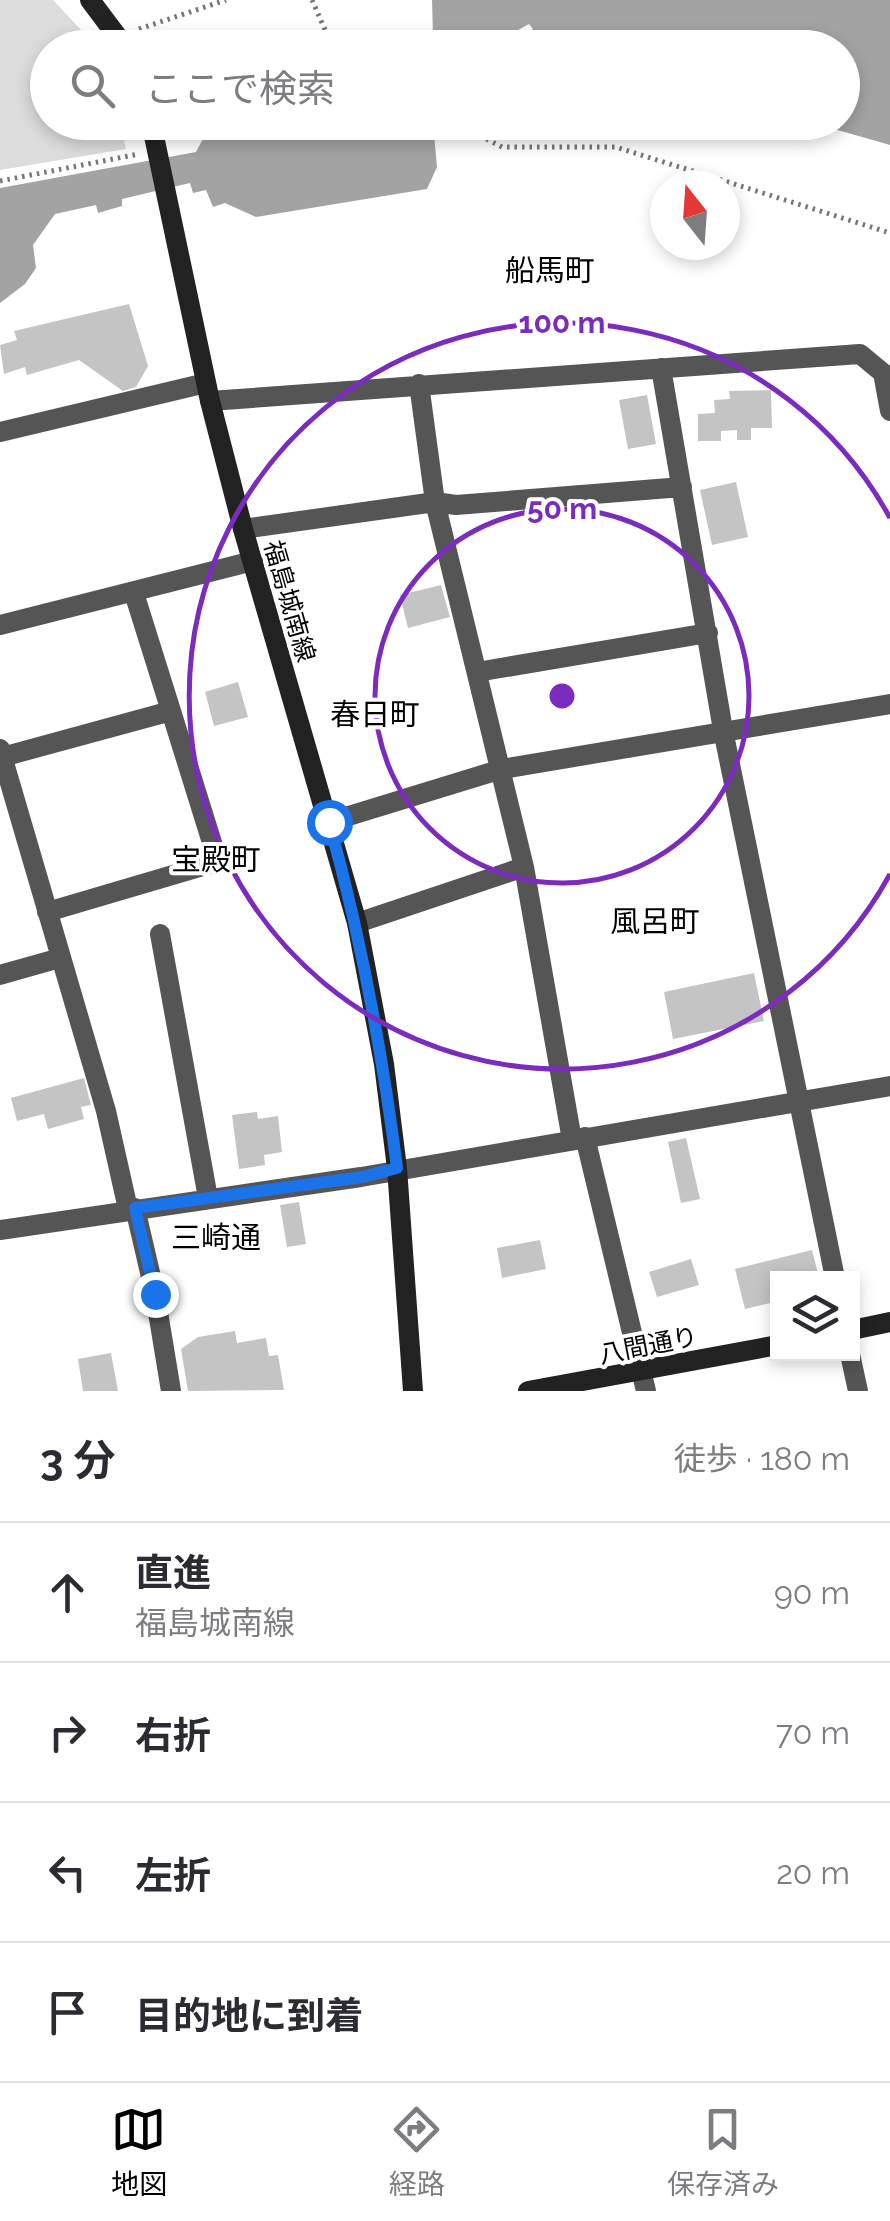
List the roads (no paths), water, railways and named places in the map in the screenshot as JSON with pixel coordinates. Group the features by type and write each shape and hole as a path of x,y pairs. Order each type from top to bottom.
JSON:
{"main road":[{"path":"90,0 113,30"},
{"name":"福島城南線","path":"155,140 208,392 243,530 357,923 384,1064 397,1168 413,1391"},
{"path":"860,1328 890,1322"},
{"name":"八間通り","path":"528,1391 644,1382 770,1347"}],"street":[{"path":"0,432 208,392 419,384 860,354 883,373 890,411"},
{"path":"661,368 723,730 834,1271"},
{"path":"419,384 435,502 502,769 579,1138 644,1382"},
{"path":"243,530 435,502 456,504 682,487"},
{"path":"0,626 253,561"},
{"path":"48,912 210,864 214,849 134,593"},
{"path":"477,672 708,633"},
{"path":"329,822 502,769 890,704"},
{"path":"171,712 1,753 155,1294 171,1391"},
{"path":"357,923 524,867"},
{"path":"160,934 208,1198"},
{"path":"0,975 60,958"},
{"path":"0,1230 362,1177 890,1086"},
{"path":"852,1361 858,1391"}],"district":[{"name":"船馬町","path":"550,271"},
{"name":"春日町","path":"375,715"},
{"name":"宝殿町","path":"216,860"},
{"name":"風呂町","path":"655,922"},
{"name":"三崎通","path":"216,1238"}]}
